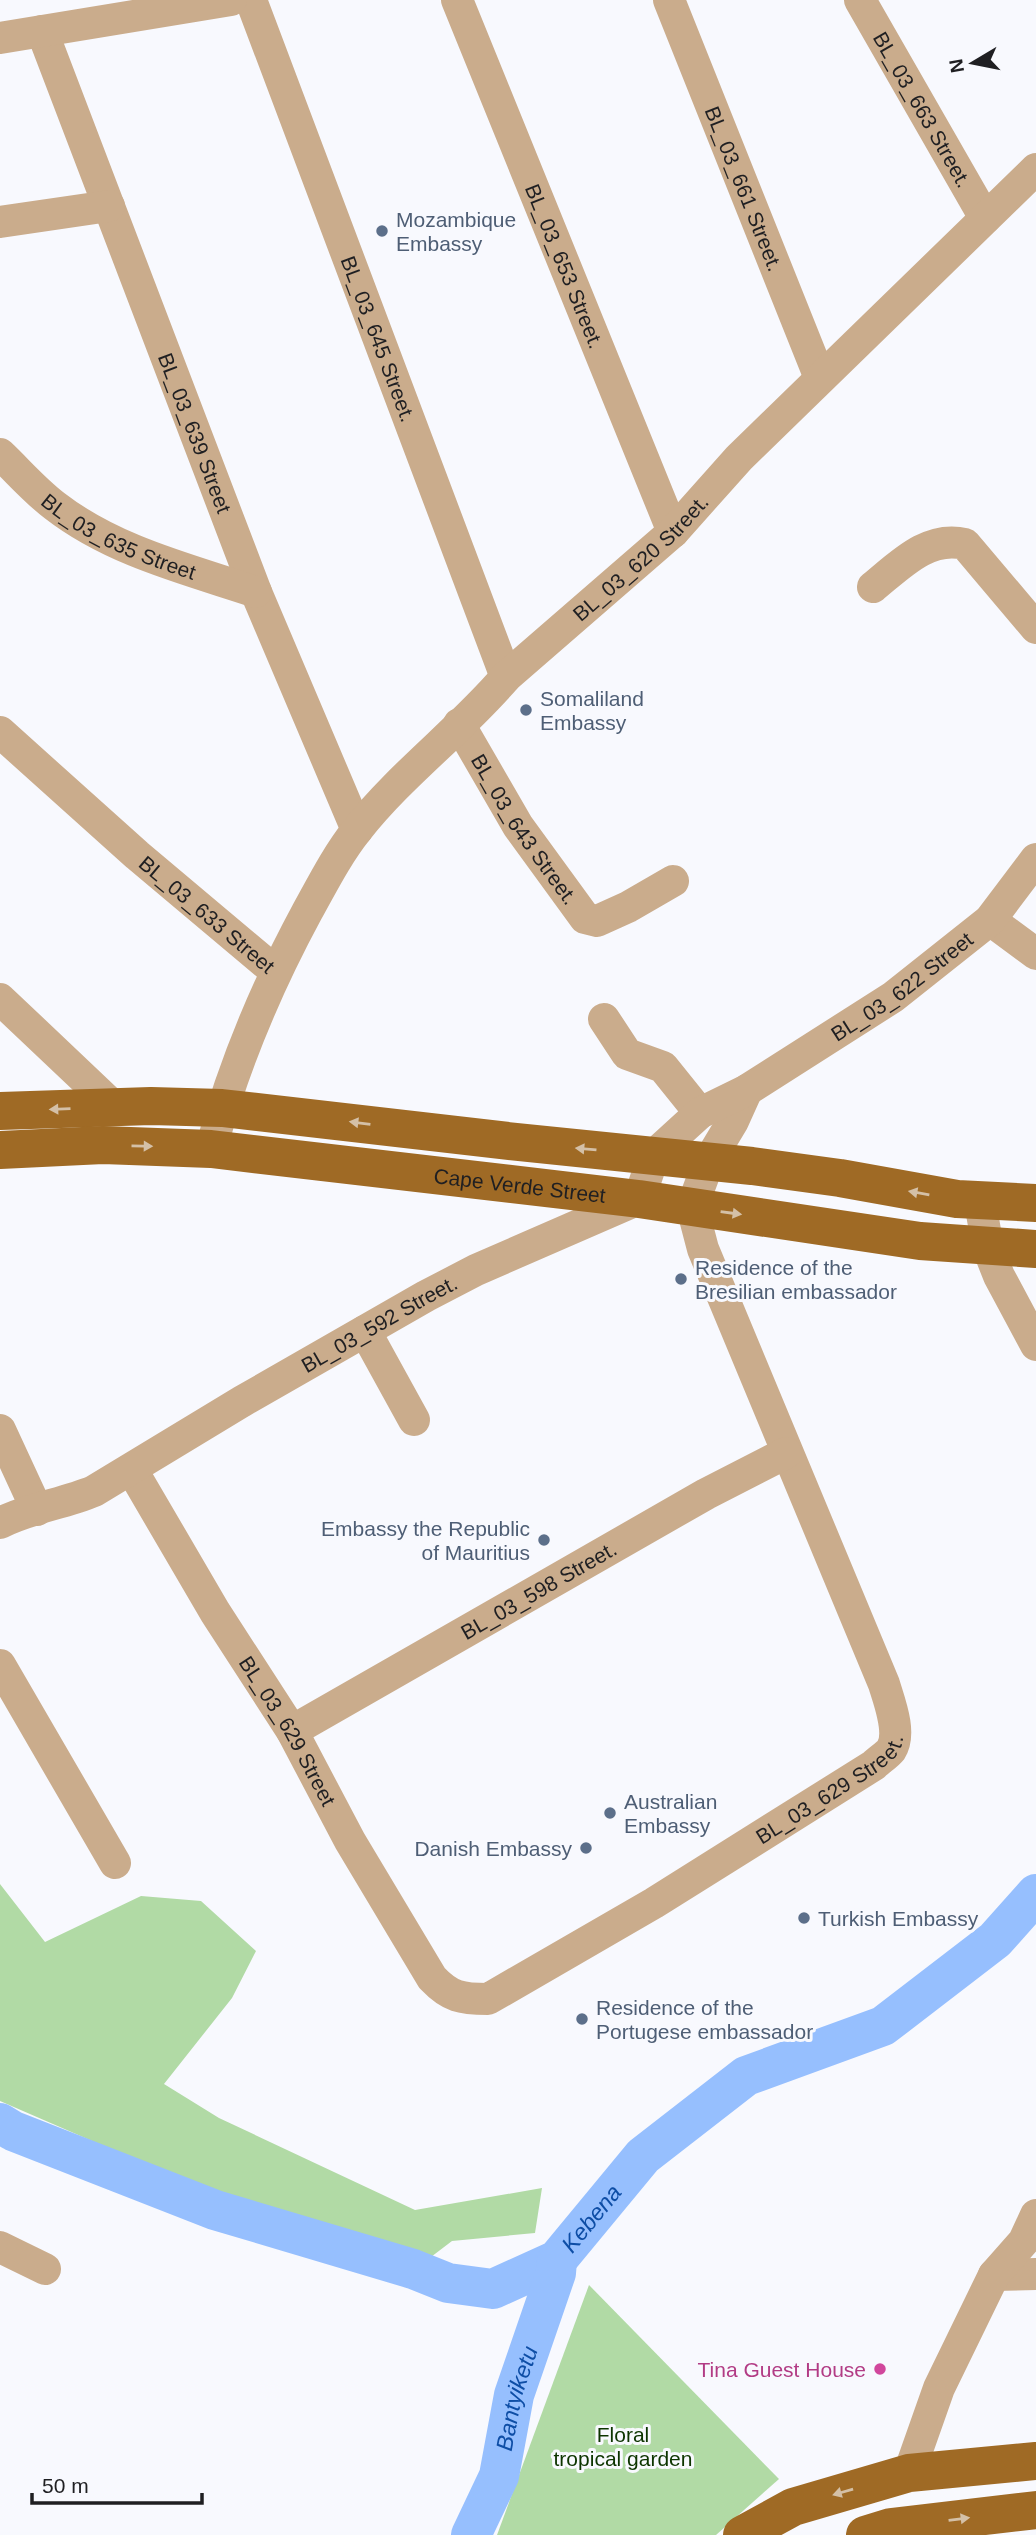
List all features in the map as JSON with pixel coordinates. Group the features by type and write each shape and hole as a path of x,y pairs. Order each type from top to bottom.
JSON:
{"main road":[{"name":"Cape Verde Street","path":"0,1111 114,1107 222,1108 709,1161 839,1178 980,1202 1036,1203"},
{"name":"Cape Verde Street","path":"0,1150 103,1145 211,1149 639,1199 920,1241 1036,1250"},
{"path":"742,2535 793,2507 909,2473 1036,2461"},
{"path":"865,2535 891,2527 1036,2510"}],"street":[{"path":"0,38 231,0"},
{"name":"BL_03_645 Street.","path":"251,0 506,677"},
{"name":"BL_03_653 Street.","path":"457,0 673,532"},
{"name":"BL_03_661 Street.","path":"670,0 820,379"},
{"name":"BL_03_663 Street.","path":"860,0 985,218"},
{"name":"BL_03_639 Street","path":"42,31 256,592 357,830"},
{"name":"BL_03_620 Street.","path":"275,971 327,876 357,830 506,677 673,532 739,458 1036,169"},
{"path":"0,222 109,206"},
{"name":"BL_03_635 Street","path":"0,454 54,506 95,531 138,552 256,592"},
{"path":"873,587 920,550 953,541 965,544 1036,628"},
{"name":"BL_03_643 Street.","path":"460,724 518,826 585,918 597,920 618,912 673,881"},
{"name":"BL_03_633 Street","path":"0,732 136,855 275,971 233,1074 211,1149"},
{"name":"BL_03_622 Street","path":"654,1155 700,1113 747,1090 892,997 990,920 1036,859"},
{"path":"990,920 1036,954"},
{"path":"0,999 114,1107"},
{"path":"604,1019 627,1054 663,1067 700,1113"},
{"path":"692,1207 709,1161 733,1121 747,1090"},
{"path":"639,1199 654,1155"},
{"name":"BL_03_592 Street.","path":"0,1523 83,1496 132,1470 241,1402 476,1270 639,1199"},
{"path":"980,1202 988,1248 999,1276 1036,1345"},
{"name":"BL_03_629 Street.","path":"446,1993 468,1999 488,1999 508,1989 749,1845 843,1786 891,1750 894,1723 884,1684 703,1250 692,1207"},
{"path":"365,1331 414,1420"},
{"path":"0,1430 37,1510"},
{"name":"BL_03_598 Street.","path":"292,1731 706,1494 786,1452"},
{"name":"BL_03_629 Street","path":"132,1470 215,1612 292,1731 350,1841 432,1978 446,1993"},
{"path":"0,1665 115,1863"},
{"path":"909,2473 939,2389 994,2275 1024,2241 1036,2215"},
{"path":"0,2247 45,2269"},
{"path":"994,2275 1036,2274"}],"green space":[{"path":"0,1884 45,1942 141,1896 201,1901 256,1951 232,1998 164,2084 219,2118 415,2210 542,2188 535,2233 452,2241 427,2260 268,2212 152,2167 0,2101"},
{"name":"Floral tropical garden","path":"589,2285 779,2479 716,2535 497,2535"}],"waterway":[{"name":"Kebena","path":"0,2123 13,2131 215,2210 413,2269 448,2283 493,2289 557,2260 643,2156 746,2076 883,2026 995,1940 1036,1894"},
{"name":"Bantyiketu","path":"471,2535 499,2476 514,2395 556,2273 557,2260"}],"place":[{"name":"Mozambique Embassy","path":"382,231"},
{"name":"Somaliland Embassy","path":"526,710"},
{"name":"Residence of the Bresilian embassador","path":"681,1279"},
{"name":"Embassy the Republic of Mauritius","path":"544,1540"},
{"name":"Australian Embassy","path":"610,1813"},
{"name":"Danish Embassy","path":"586,1848"},
{"name":"Turkish Embassy","path":"804,1918"},
{"name":"Residence of the Portugese embassador","path":"582,2019"},
{"name":"Tina Guest House","path":"880,2369"}]}
